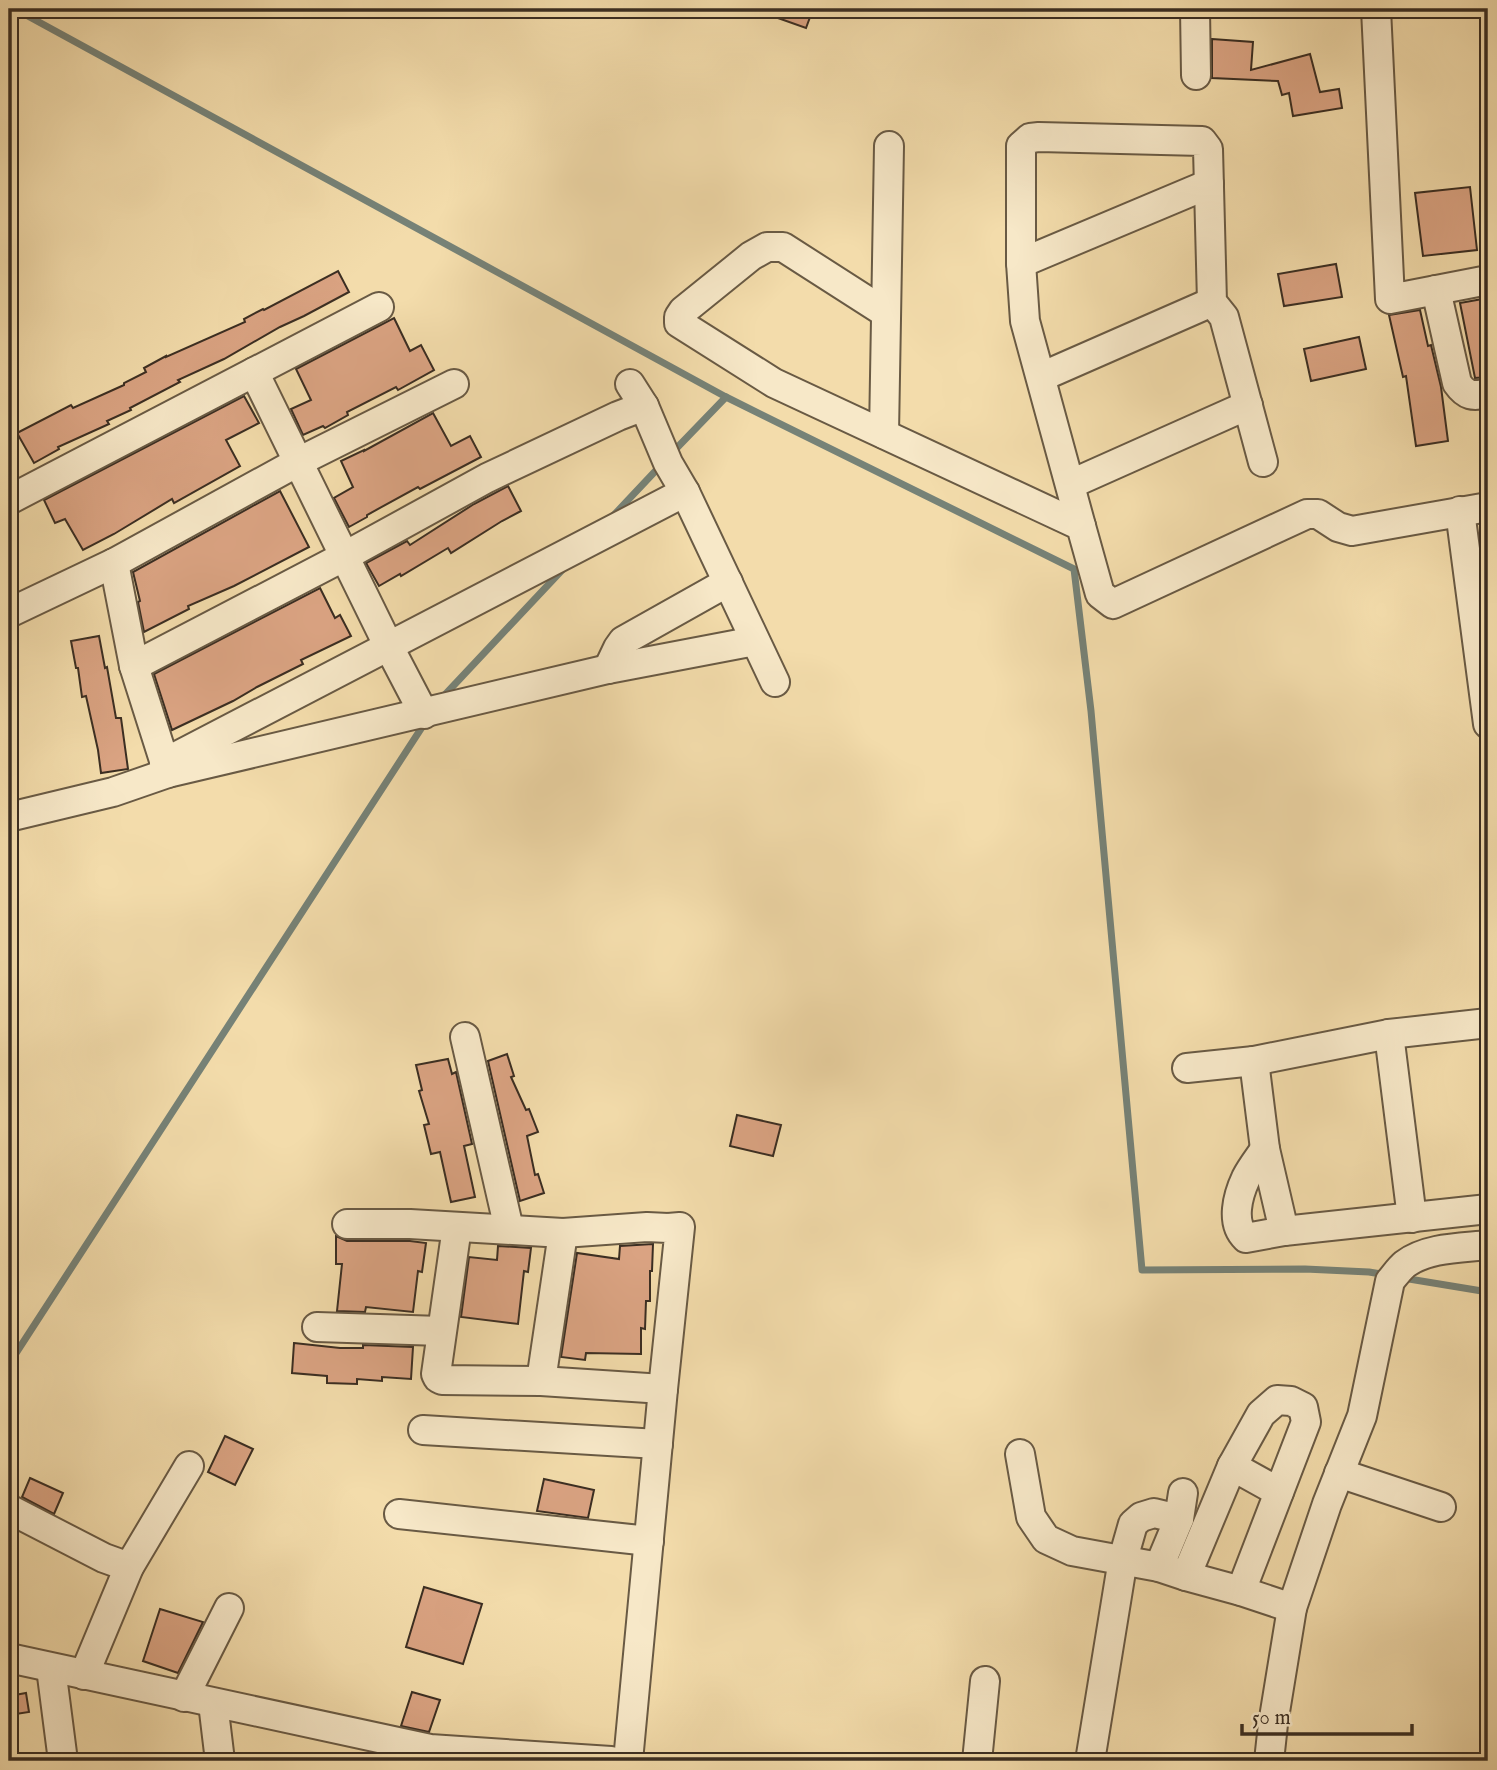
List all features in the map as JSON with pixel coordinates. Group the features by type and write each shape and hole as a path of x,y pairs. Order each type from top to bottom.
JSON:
{"street":[{"path":"1195,9 1196,75"},
{"path":"1376,9 1390,299 1488,280"},
{"path":"1263,462 1224,317 1212,302 1208,149 1202,141 1030,138 1021,146 1021,263 1025,321 1100,594 1113,604 1307,514 1318,514 1338,527 1352,531 1488,507"},
{"path":"884,434 889,146"},
{"path":"1021,263 1209,184"},
{"path":"886,313 783,247 767,247 751,256 683,311 679,323 774,383 1081,526"},
{"path":"1436,290 1457,383 1464,393 1488,393"},
{"path":"1041,377 1212,302"},
{"path":"9,500 379,307"},
{"path":"254,372 389,648 429,712"},
{"path":"9,613 114,563 298,462 454,384"},
{"path":"134,666 487,478 618,416 637,396 775,681"},
{"path":"1071,484 1248,405"},
{"path":"9,817 113,792 166,768 685,492"},
{"path":"1460,511 1488,724"},
{"path":"114,563 134,666 166,768"},
{"path":"608,669 623,641 727,582"},
{"path":"166,768 429,712 608,669 755,641"},
{"path":"1187,1068 1254,1061 1389,1034 1488,1023"},
{"path":"1389,1034 1412,1218"},
{"path":"465,1037 509,1229"},
{"path":"1254,1061 1265,1149 1284,1231"},
{"path":"1265,1149 1246,1177 1237,1208 1237,1225 1246,1238 1284,1231 1488,1209"},
{"path":"347,1224 410,1224 563,1233 680,1227 628,1761"},
{"path":"457,1227 441,1331 436,1374 438,1378 663,1389"},
{"path":"541,1381 563,1233"},
{"path":"1269,1761 1292,1608 1364,1406 1397,1273 1418,1257 1437,1251 1488,1245"},
{"path":"317,1327 441,1331"},
{"path":"1172,1571 1261,1414 1277,1400 1291,1401 1303,1406 1306,1422 1241,1591"},
{"path":"423,1430 658,1444"},
{"path":"1020,1454 1031,1517 1046,1539 1072,1551 1123,1559 1172,1571 1292,1608"},
{"path":"84,1675 129,1567 189,1466"},
{"path":"1232,1466 1279,1492"},
{"path":"1339,1474 1441,1507"},
{"path":"1090,1761 1123,1559 1133,1524 1141,1517 1181,1506 1172,1571"},
{"path":"9,1508 104,1558 129,1567"},
{"path":"399,1514 649,1541"},
{"path":"184,1697 229,1608"},
{"path":"9,1658 430,1749 611,1761"},
{"path":"51,1668 63,1761"},
{"path":"977,1761 985,1681"},
{"path":"213,1703 220,1761"}],"building":[{"path":"813,9 806,28 758,11"},
{"path":"1212,39 1253,42 1251,70 1310,54 1320,92 1339,89 1342,108 1293,116 1289,93 1282,95 1278,81 1212,78"},
{"path":"1470,187 1477,250 1423,256 1415,193"},
{"path":"1336,264 1342,297 1284,306 1278,274"},
{"path":"338,271 349,292 224,359 178,380 180,382 107,421 109,424 58,447 59,449 34,463 17,433 71,405 73,408 124,385 146,372 144,368 166,356 245,322 244,319"},
{"path":"1488,298 1488,322 1482,323 1488,355 1488,377 1475,378 1460,303"},
{"path":"1420,310 1441,387 1448,441 1416,446 1406,376 1403,377 1389,315"},
{"path":"394,318 410,351 421,345 434,370 398,390 396,387 347,412 348,415 325,428 323,426 303,435 291,409 311,400 296,369"},
{"path":"1359,337 1366,369 1311,381 1304,349"},
{"path":"244,396 259,423 226,440 240,466 174,503 172,499 83,550 65,519 55,523 44,500"},
{"path":"433,413 451,446 470,436 481,457 420,489 418,487 349,527 334,498 353,487 341,461"},
{"path":"508,486 521,511 451,553 448,548 379,586 366,563 407,541 410,545 474,504"},
{"path":"280,491 309,547 234,586 188,606 189,609 144,632 133,572"},
{"path":"320,588 335,618 340,615 351,636 301,660 303,664 233,701 172,730 154,674"},
{"path":"99,636 116,718 121,718 128,769 101,773 86,696 82,697 71,641"},
{"path":"507,1054 514,1076 511,1077 538,1132 527,1136 535,1175 538,1174 544,1193 520,1201 488,1061"},
{"path":"448,1059 452,1074 456,1072 472,1144 464,1146 475,1197 451,1202 440,1152 431,1154 424,1125 429,1124 419,1091 422,1090 416,1065"},
{"path":"737,1115 781,1125 773,1156 730,1146"},
{"path":"336,1236 347,1241 426,1243 422,1272 418,1271 413,1312 366,1307 365,1312 337,1311 342,1264 336,1264"},
{"path":"653,1244 650,1301 646,1301 645,1329 641,1328 641,1354 586,1353 585,1360 561,1357 577,1253 619,1259 620,1246"},
{"path":"498,1246 531,1248 528,1272 524,1271 518,1324 461,1317 469,1257 497,1260"},
{"path":"294,1343 340,1348 363,1348 363,1345 413,1347 411,1379 382,1377 382,1381 357,1379 357,1384 327,1383 327,1376 292,1373"},
{"path":"225,1436 253,1449 235,1485 208,1472"},
{"path":"30,1478 63,1493 54,1514 22,1497"},
{"path":"544,1479 594,1490 588,1518 537,1511"},
{"path":"424,1587 482,1604 463,1664 406,1647"},
{"path":"160,1609 203,1622 178,1673 143,1661"},
{"path":"412,1692 440,1700 429,1732 401,1726"},
{"path":"26,1693 29,1712 9,1715 9,1696"}],"waterway":[{"path":"15,9 726,397 1074,569 1091,711 1142,1270 1305,1269 1387,1275"},
{"path":"670,455 726,397"},
{"path":"613,516 662,464"},
{"path":"440,700 564,568"},
{"path":"9,1364 426,721"},
{"path":"1403,1278 1488,1292"}]}
